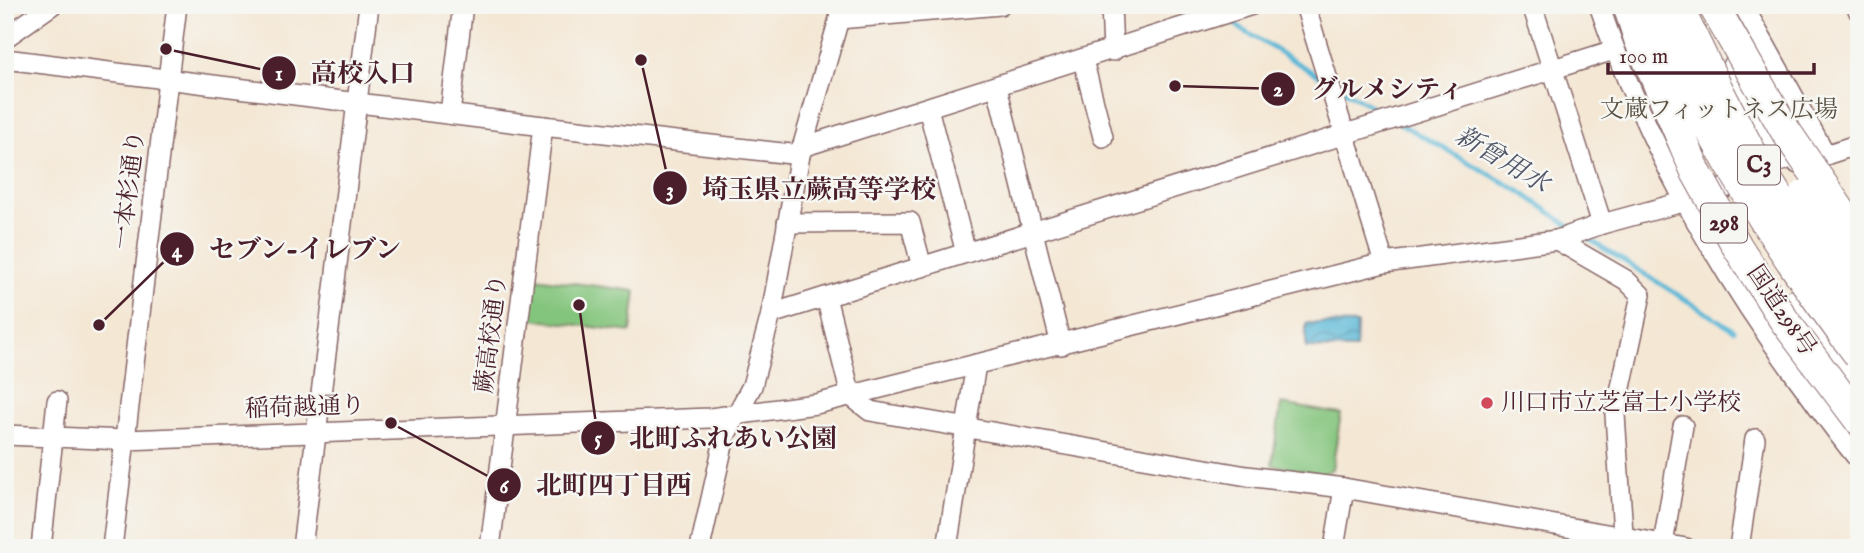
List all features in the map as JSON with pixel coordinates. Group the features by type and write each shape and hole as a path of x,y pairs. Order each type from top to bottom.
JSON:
{"highway":[{"name":"国道298号","path":"1628,5 1639,39 1696,172 1737,246 1784,320 1859,420"},
{"name":"C3","path":"1649,5 1695,102 1745,191 1790,260 1859,355"},
{"name":"C3","path":"1677,5 1720,93 1768,181 1859,314"},
{"path":"1711,5 1785,130 1859,238"},
{"path":"1711,5 1738,77 1781,156 1859,276"},
{"path":"1696,172 1859,388"}],"street":[{"path":"5,38 52,5"},
{"name":"一本杉通り","path":"112,548 177,5"},
{"path":"302,548 369,5"},
{"path":"450,114 463,5"},
{"path":"700,548 725,436 733,416 752,386 771,314 801,151 841,12 1000,5"},
{"path":"1111,5 1112,51"},
{"path":"5,60 543,126 801,151 1252,5"},
{"path":"1306,5 1384,263"},
{"path":"1532,5 1585,176 1595,226"},
{"path":"1599,5 1640,113 1683,202 1753,317 1859,460"},
{"path":"1856,5 1859,12"},
{"path":"1747,6 1826,155"},
{"path":"771,314 1614,50"},
{"path":"1083,60 1103,137"},
{"path":"997,87 1061,345"},
{"path":"929,108 966,253"},
{"name":"蕨高校通り","path":"490,548 543,126"},
{"name":"稲荷越通り","path":"5,435 125,440 505,426 733,416 816,404 1384,263 1562,238 1683,202 1859,144"},
{"path":"787,223 910,222 922,267"},
{"path":"1562,238 1626,280 1641,295 1615,415 1623,543"},
{"path":"826,297 851,396 870,411 1247,476 1344,488 1623,543 1663,544 1686,548"},
{"path":"947,548 976,364"},
{"path":"41,548 57,401"},
{"path":"1663,544 1683,426"},
{"path":"1739,548 1755,439"},
{"path":"1334,548 1344,488"}],"green space":[{"path":"528,277 636,291 631,332 523,318"},
{"path":"1281,404 1341,414 1332,469 1324,474 1272,465"}],"water":[{"path":"1306,323 1357,324 1356,349 1306,348"}],"waterway":[{"name":"新曾用水","path":"1229,19 1319,76"},
{"name":"新曾用水","path":"1336,85 1385,115"},
{"name":"新曾用水","path":"1399,123 1521,192 1571,227"},
{"name":"新曾用水","path":"1584,236 1734,330"}],"place":[{"name":"高校入口","path":"166,49"},
{"name":"埼玉県立蕨高等学校","path":"641,60"},
{"name":"グルメシティ","path":"1175,86"},
{"name":"北町ふれあい公園","path":"579,305"},
{"name":"セブン-イレブン","path":"99,325"},
{"name":"川口市立芝富士小学校","path":"1487,403"},
{"name":"北町四丁目西","path":"391,423"}],"park label":[{"name":"文蔵フィットネス広場","path":"1719,110"}]}
